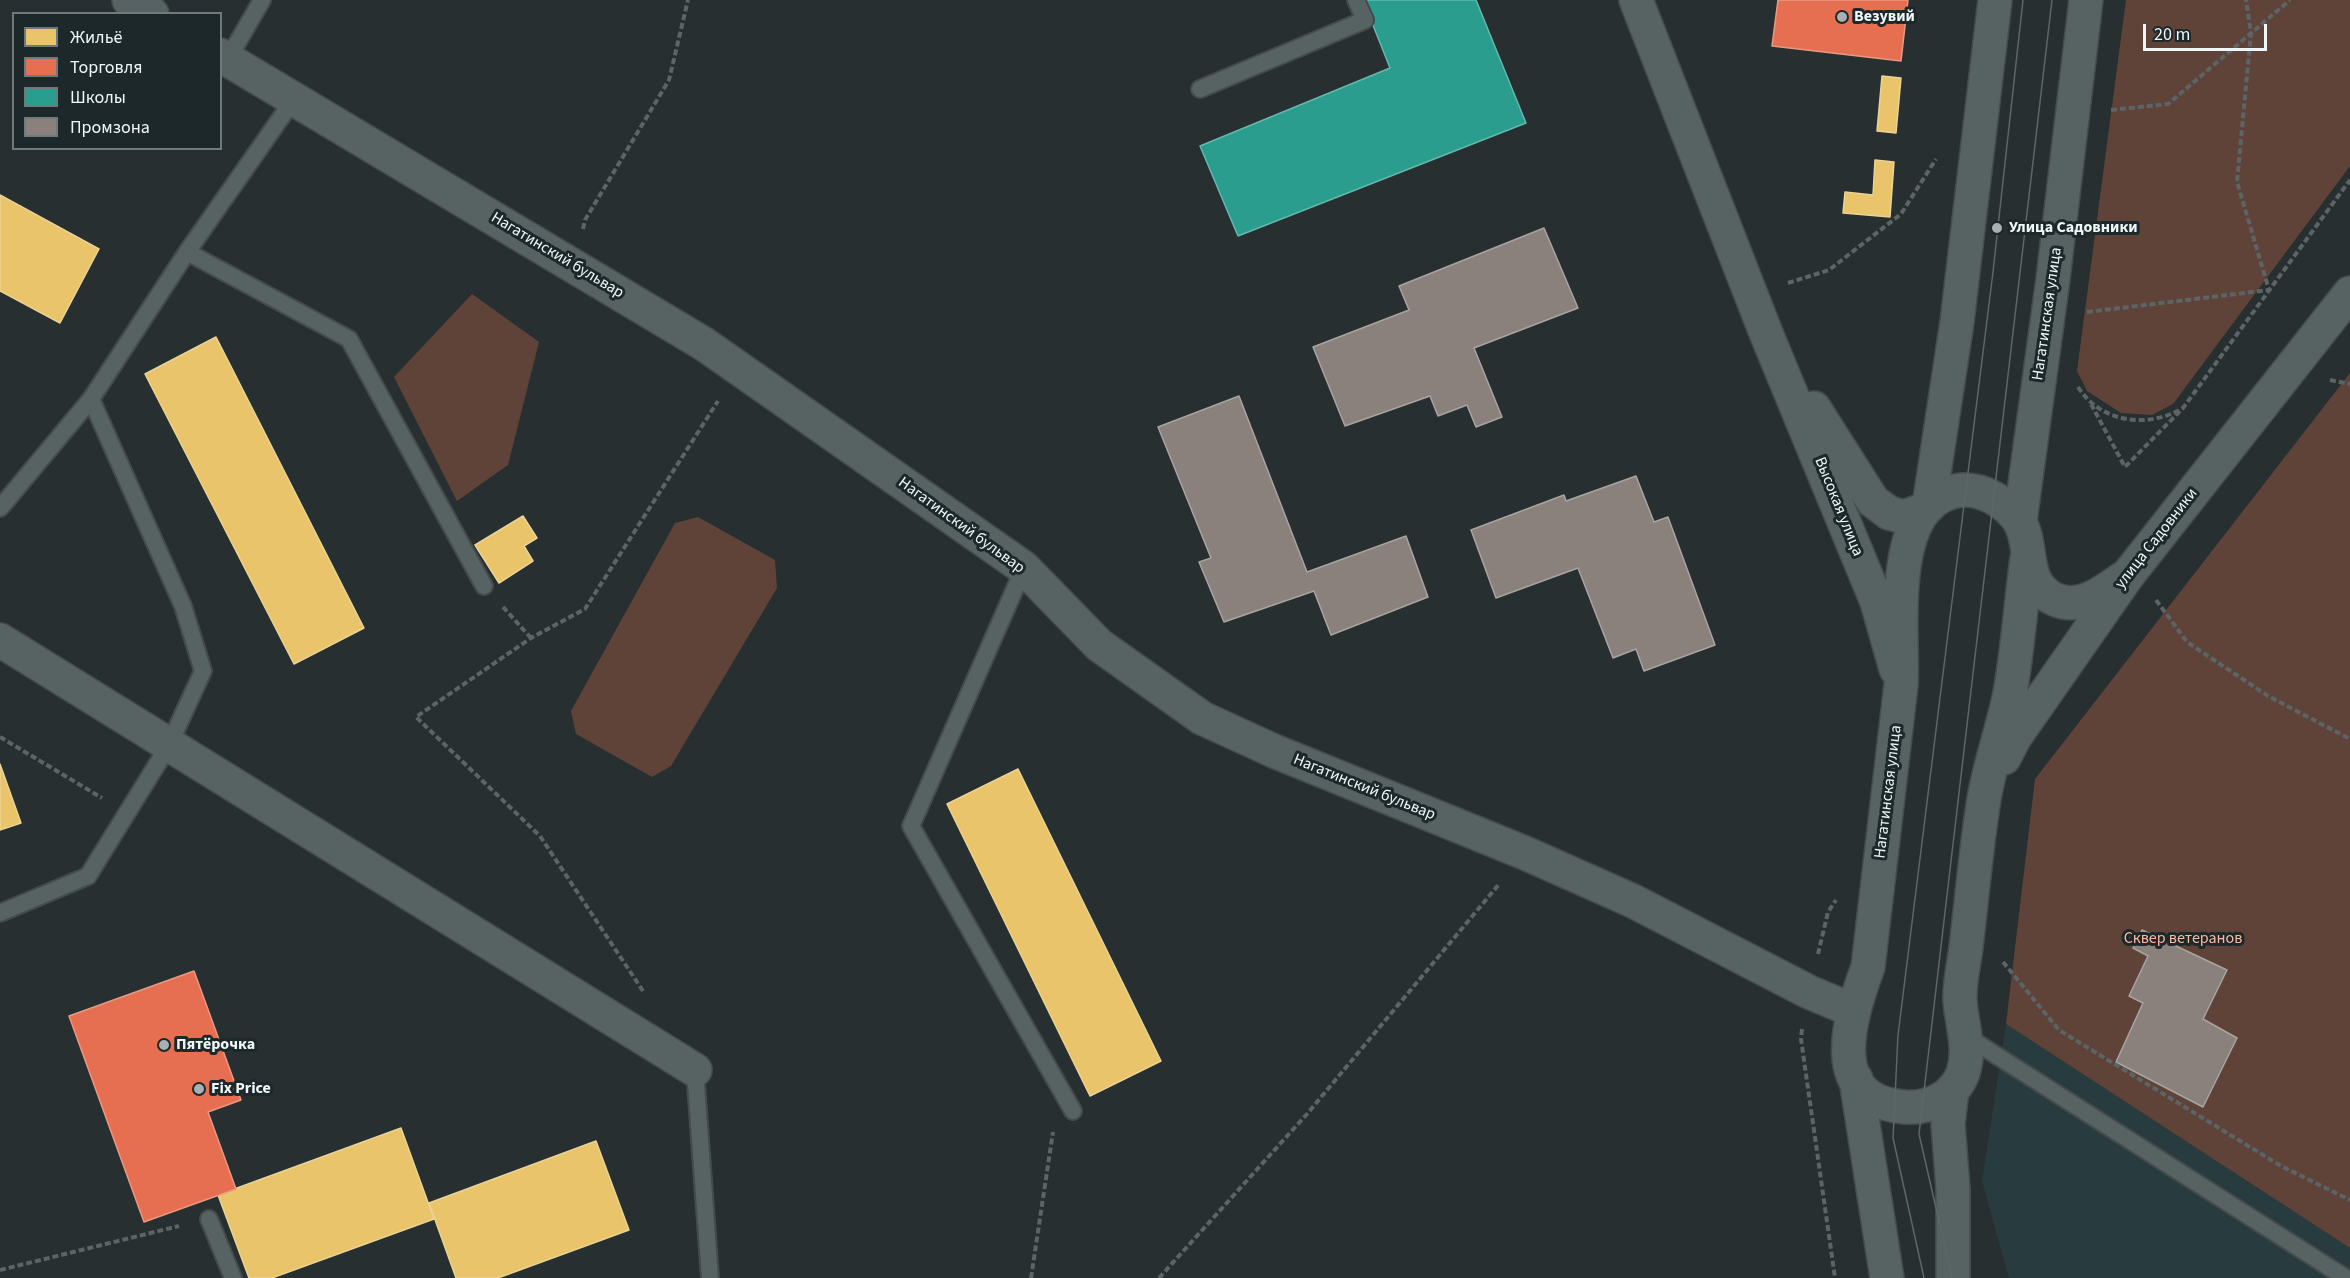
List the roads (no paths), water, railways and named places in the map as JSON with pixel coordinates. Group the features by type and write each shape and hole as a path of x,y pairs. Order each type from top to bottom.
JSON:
{"street":[{"path":"129,0 149,12"},
{"name":"Высокая улица","path":"1636,0 1766,333 1877,602 1901,685"},
{"name":"Нагатинская улица","path":"1887,1278 1856,1079 1848,1062 1852,1010 1868,967 1901,685 1901,590 1913,526 1926,508 1957,322 1995,0"},
{"name":"Нагатинская улица","path":"1953,1278 1953,1189 1948,1124 1952,1090 1965,1066 1966,1036 1960,1000 1984,799 2010,693 2027,558 2026,539 2020,521 2053,279 2086,0"},
{"name":"Нагатинский бульвар","path":"224,57 704,344 1024,568 1099,645 1202,718 1274,751 1525,852 1633,901 1809,992 1852,1010"},
{"name":"улица Садовники","path":"1984,799 2015,737 2128,575 2350,292"},
{"name":"Высокая улица","path":"1766,333 1873,501 1889,513 1904,517 1926,508"},
{"path":"1926,508 1938,499 1965,490 1994,497 2008,507 2020,521"},
{"path":"2027,558 2038,586 2053,598 2069,604 2085,602 2128,575"},
{"path":"0,640 695,1070"},
{"path":"1856,1079 1867,1094 1883,1104 1894,1107 1921,1108 1937,1102 1952,1090"}],"lane":[{"path":"224,57 262,0"},
{"path":"1200,89 1365,20 1356,0"},
{"path":"0,508 91,399 187,252 294,99"},
{"path":"187,252 350,339 484,586"},
{"path":"0,913 88,876 169,745 203,670 183,606 91,399"},
{"path":"1024,568 910,826 1073,1112"},
{"path":"1966,1036 2346,1278"},
{"path":"695,1070 710,1278"},
{"path":"209,1219 233,1278"}],"tram line":[{"path":"1924,1278 1893,1138 1898,1035 1993,272 2023,0"},
{"path":"1952,1278 1919,1134 2052,0"}],"place":[{"name":"Везувий","path":"1842,17"},
{"name":"Улица Садовники","path":"1997,228"},
{"name":"Пятёрочка","path":"164,1045"},
{"name":"Fix Price","path":"199,1089"}],"park label":[{"name":"Сквер ветеранов","path":"2183,939"}]}
